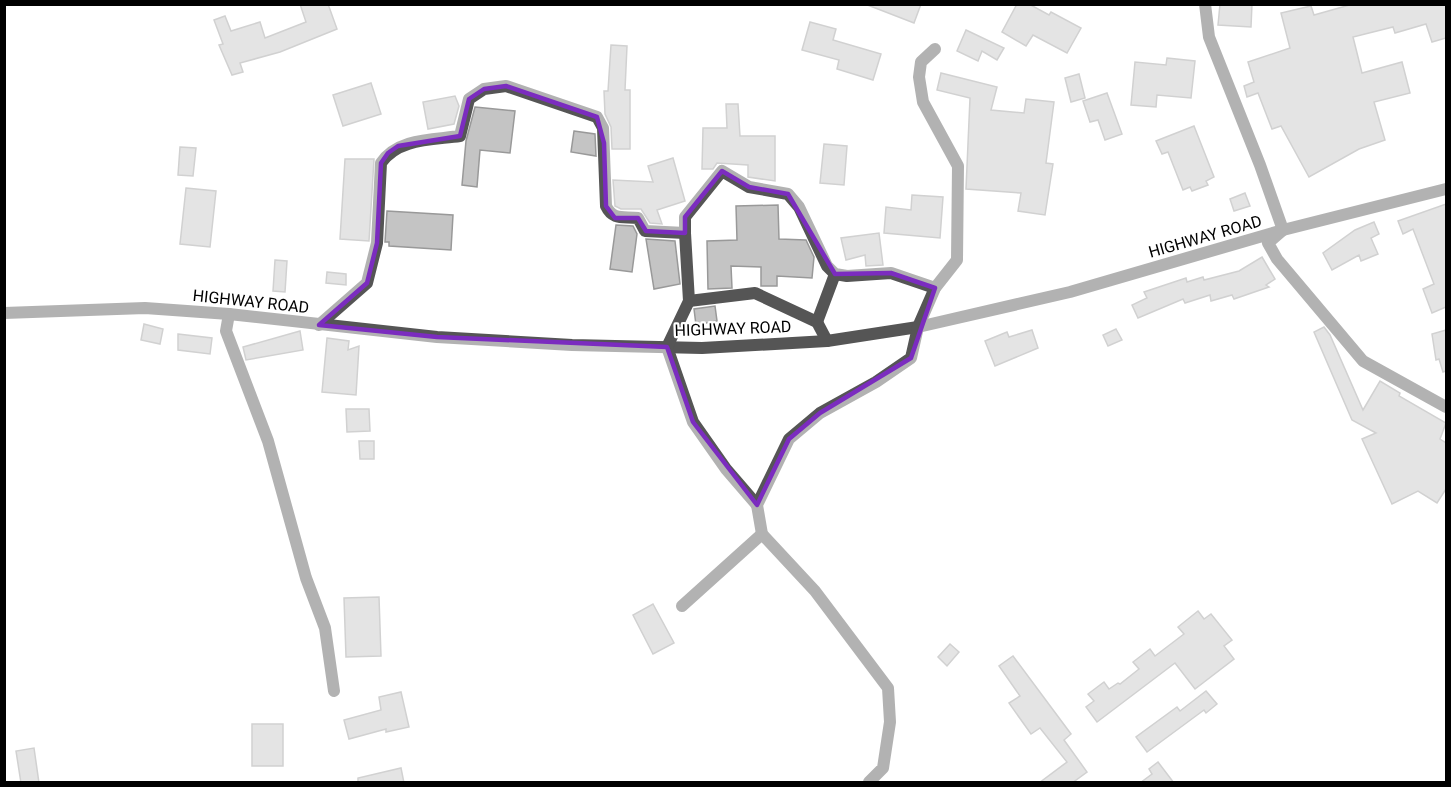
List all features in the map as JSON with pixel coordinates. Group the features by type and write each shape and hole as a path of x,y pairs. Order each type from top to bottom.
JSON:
{"street":[{"path":"1205,4 1209,37 1283,230 1268,243 1277,259 1363,361 1446,407"},
{"path":"757,506 789,439 820,413 876,382 911,358 918,327 935,288 957,260 958,166 923,102 919,77 921,62 934,49"},
{"path":"319,324 367,283 377,243 381,163 388,153 398,146 460,136 469,99 484,89 506,86 597,117 603,128 606,206 609,213 615,218 638,218 645,231 685,233"},
{"path":"869,783 883,768 891,722 888,688 815,591 762,534 757,506 693,422 667,347 689,301 685,217 722,171 749,187 788,194 800,207 827,266 835,274 847,276 891,273 935,288"},
{"name":"HIGHWAY ROAD","path":"4,313 145,308 229,314 437,338 667,347 702,348 827,340 918,327 1070,292 1283,230 1446,189"},
{"path":"817,322 835,274"},
{"path":"689,301 755,293 817,322 827,340"},
{"path":"229,314 226,331 268,441 306,578 325,628 334,691"},
{"path":"682,606 762,534"}],"highlighted area":[{"path":"506,86 597,117 604,143 606,206 615,218 638,218 646,231 685,233 685,217 722,171 749,187 788,194 835,274 891,273 935,288 911,358 820,413 789,439 757,505 693,422 667,347 437,337 319,325 367,283 377,243 381,163 388,153 398,146 460,136 469,99 484,89"}],"building":[{"path":"300,4 328,4 337,29 280,52 240,63 243,72 232,75 219,45 223,44 214,20 225,16 231,31 260,22 265,38 306,22"},
{"path":"865,4 921,4 914,23"},
{"path":"1017,4 1029,4 1049,15 1051,12 1081,28 1067,53 1033,35 1026,46 1002,32"},
{"path":"1220,4 1252,4 1251,27 1218,25"},
{"path":"1353,4 1446,4 1446,38 1432,42 1426,24 1395,33 1393,27 1353,37 1362,73 1402,62 1410,93 1374,102 1385,140 1359,149 1309,177 1281,126 1272,129 1258,93 1247,97 1244,86 1254,82 1248,62 1290,48 1281,13 1311,6 1314,15"},
{"path":"810,22 836,29 833,40 881,54 873,80 837,69 839,60 802,50"},
{"path":"966,30 1004,48 997,60 982,51 978,61 957,51"},
{"path":"611,45 627,46 625,90 630,90 630,149 612,149 611,127 605,114 604,91 608,91"},
{"path":"1167,58 1195,61 1191,98 1157,95 1156,107 1131,105 1135,62 1166,65"},
{"path":"941,73 997,87 991,110 1024,113 1026,99 1054,102 1046,163 1053,164 1045,215 1018,211 1021,193 966,189 970,98 937,90"},
{"path":"1079,74 1085,98 1071,102 1065,78"},
{"path":"371,83 381,114 343,126 333,95"},
{"path":"1107,93 1122,134 1105,140 1098,120 1090,122 1083,101"},
{"path":"455,96 459,106 454,124 428,129 423,102"},
{"path":"726,104 738,104 740,136 775,136 775,181 748,177 748,165 717,163 713,169 702,169 703,128 727,128"},
{"path":"475,107 515,111 510,153 480,150 477,187 462,185 466,141"},
{"path":"1194,126 1214,177 1206,181 1208,185 1192,191 1190,187 1183,190 1168,152 1162,154 1156,141"},
{"path":"574,131 595,134 596,156 571,152"},
{"path":"824,144 847,146 844,185 820,183"},
{"path":"180,147 196,148 193,176 178,175"},
{"path":"673,158 685,201 657,210 662,224 650,223 641,209 621,209 615,206 613,180 653,182 648,166"},
{"path":"345,159 374,159 369,241 340,239"},
{"path":"186,188 216,191 210,247 180,244"},
{"path":"1245,193 1250,206 1234,211 1230,199"},
{"path":"912,195 943,197 940,238 884,233 886,207 911,210"},
{"path":"1446,204 1446,307 1432,313 1423,289 1434,284 1413,229 1403,234 1398,221"},
{"path":"778,205 779,239 806,240 814,257 812,278 777,276 777,286 761,286 761,267 731,266 732,288 708,289 707,241 737,240 736,206"},
{"path":"387,211 453,215 451,250 389,246 389,242 385,242"},
{"path":"1374,222 1379,234 1371,238 1378,254 1361,261 1359,255 1332,270 1323,253 1355,230"},
{"path":"616,225 633,226 637,234 632,272 610,269"},
{"path":"879,233 883,265 866,266 865,255 846,260 841,238"},
{"path":"646,239 675,241 680,284 654,289"},
{"path":"1262,257 1275,279 1266,285 1269,287 1234,299 1232,295 1211,301 1210,295 1185,303 1183,299 1138,318 1132,305 1147,298 1144,292 1186,278 1187,282 1203,277 1204,280 1239,271"},
{"path":"275,260 287,261 285,292 273,291"},
{"path":"327,272 346,274 346,285 326,283"},
{"path":"715,306 717,321 696,325 694,309"},
{"path":"144,324 163,329 160,344 141,340"},
{"path":"1324,327 1330,335 1363,410 1380,381 1400,393 1399,396 1446,423 1440,439 1446,443 1446,489 1437,503 1418,491 1392,504 1362,439 1376,433 1352,420 1314,332"},
{"path":"1116,329 1122,340 1108,346 1103,335"},
{"path":"1032,330 1038,348 995,366 985,341 1007,332 1009,337"},
{"path":"1446,330 1446,371 1443,372 1439,359 1436,360 1432,334"},
{"path":"300,331 303,350 246,360 243,347"},
{"path":"178,334 212,338 210,354 178,350"},
{"path":"327,338 349,341 348,350 359,346 356,395 322,392"},
{"path":"346,409 369,409 370,431 347,432"},
{"path":"359,441 374,441 374,459 360,459"},
{"path":"379,597 381,656 346,657 344,598"},
{"path":"653,604 674,643 653,654 633,615"},
{"path":"1198,611 1204,619 1211,614 1232,640 1224,646 1234,659 1195,689 1175,663 1097,722 1086,707 1094,701 1088,694 1104,682 1109,689 1120,684 1139,669 1133,662 1150,649 1155,656 1184,634 1178,627"},
{"path":"950,644 959,652 947,666 938,657"},
{"path":"1013,656 1071,734 1064,740 1087,772 1072,783 1039,783 1067,762 1040,728 1031,734 1009,703 1020,696 999,666"},
{"path":"1206,691 1217,704 1206,713 1204,710 1147,752 1136,737 1177,707 1180,711"},
{"path":"401,692 409,727 386,732 386,729 349,739 344,720 381,710 379,697"},
{"path":"252,724 283,724 283,766 252,766"},
{"path":"34,748 39,783 21,783 16,751"},
{"path":"1158,762 1174,783 1140,783 1152,774 1149,769"},
{"path":"401,768 404,783 358,783 358,778"}]}
